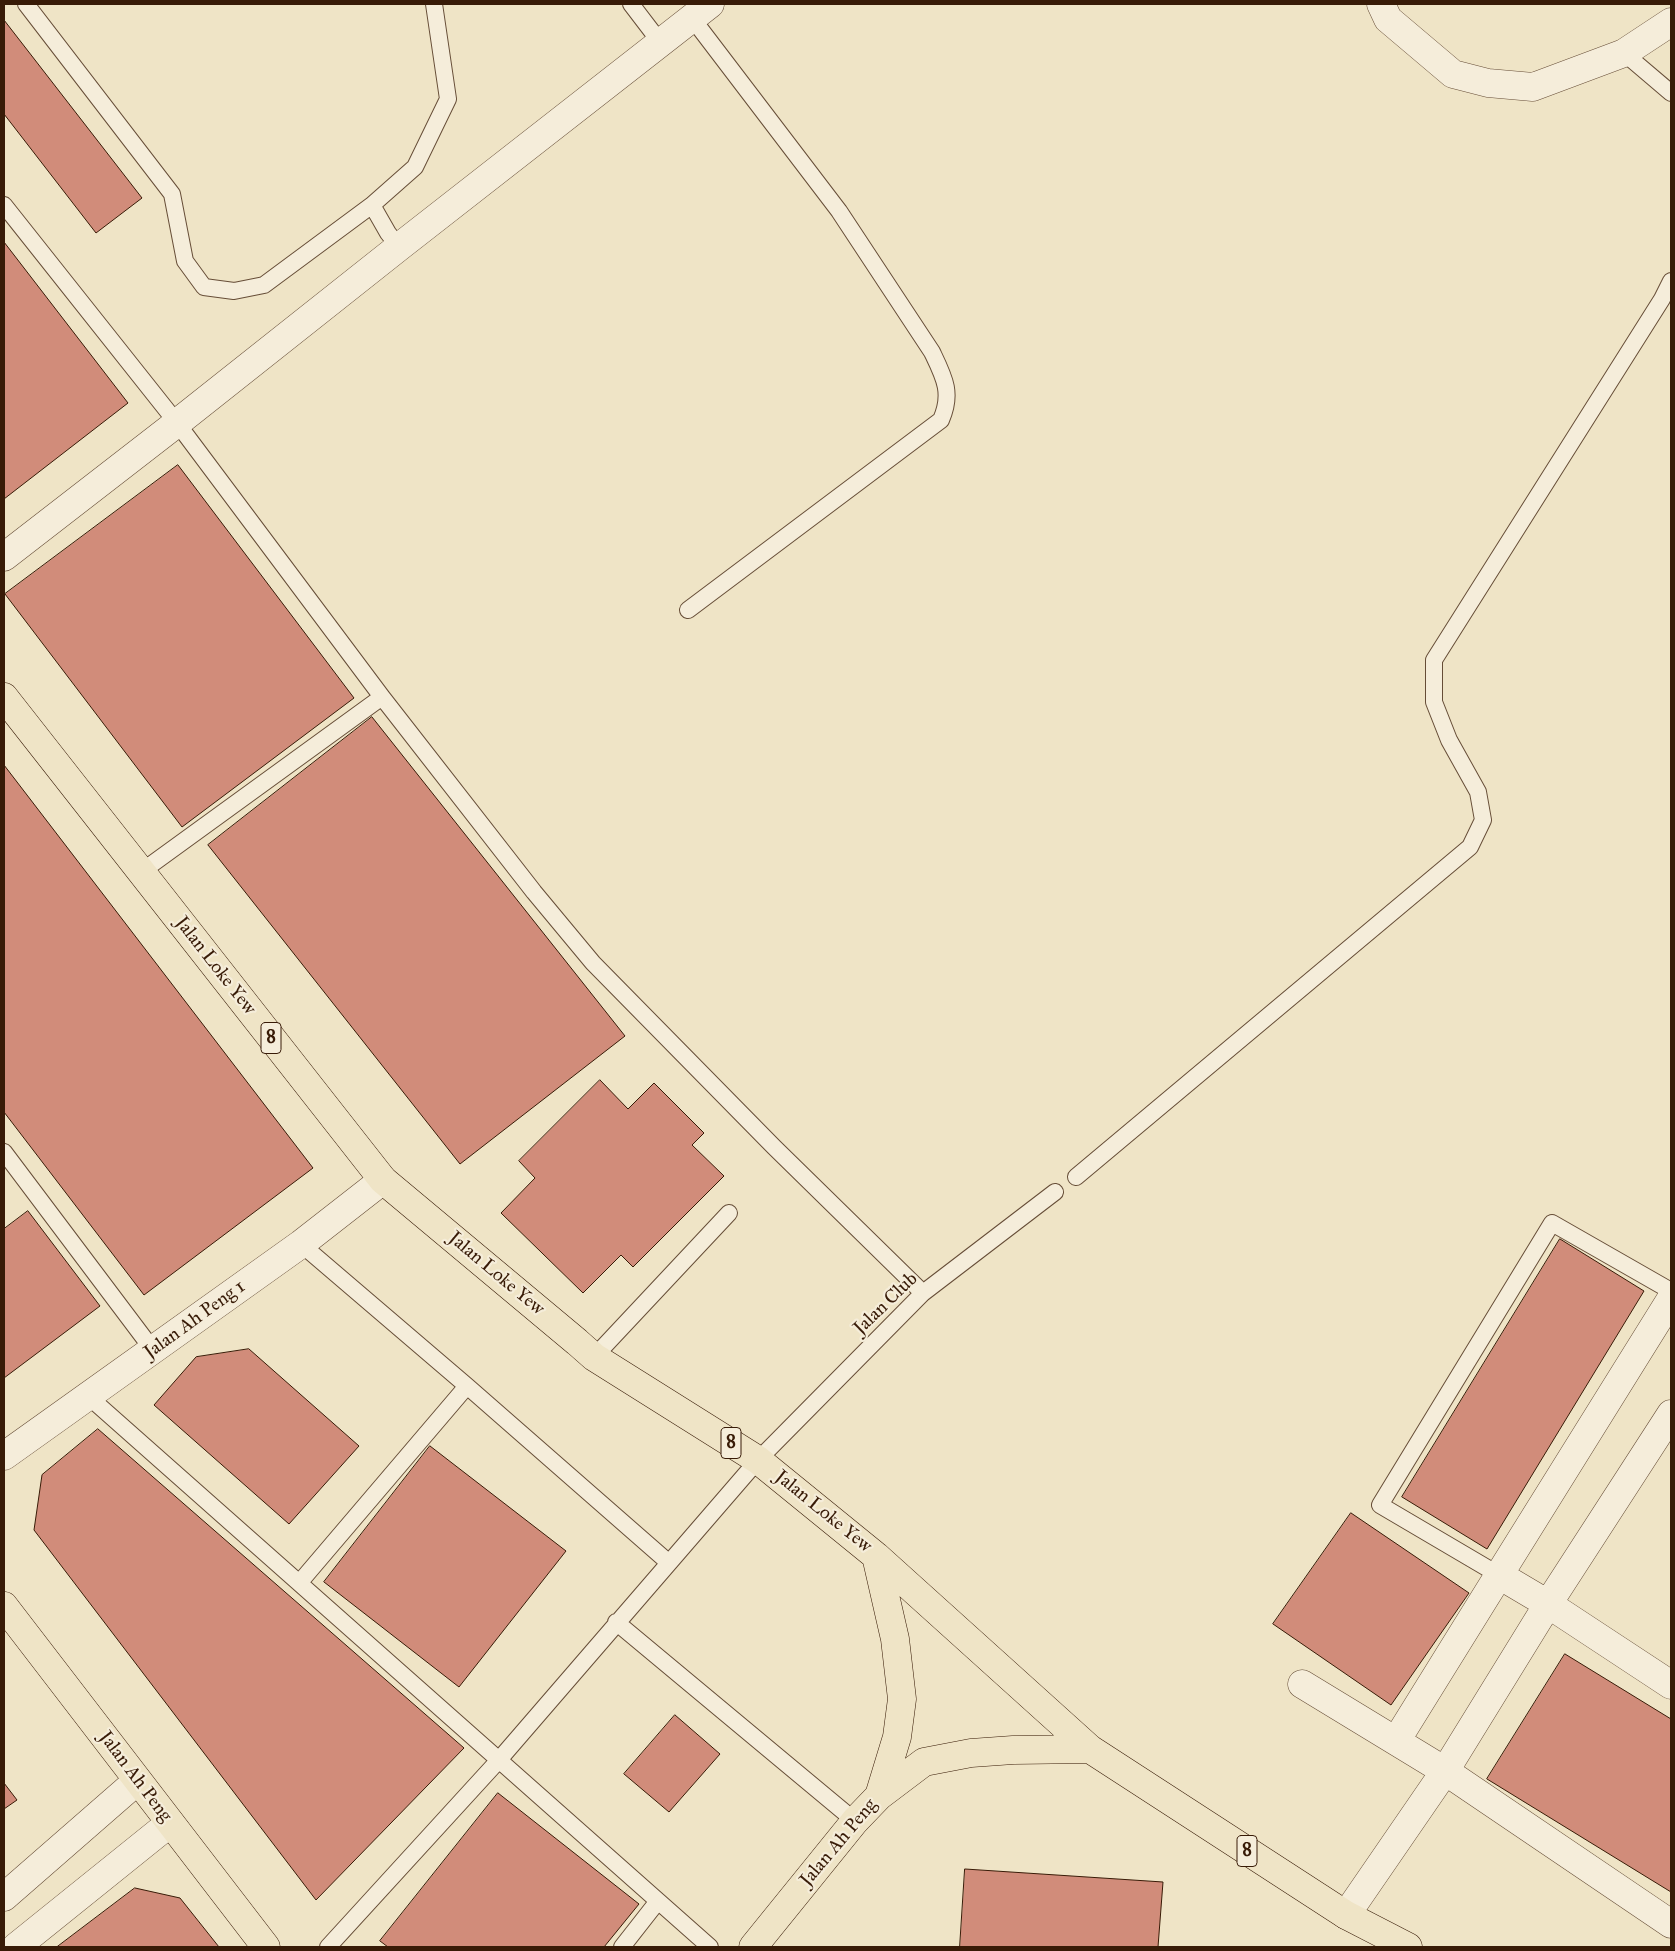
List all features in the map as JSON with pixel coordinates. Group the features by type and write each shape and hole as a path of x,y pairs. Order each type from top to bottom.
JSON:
{"main road":[{"name":"Jalan Loke Yew","path":"4,697 382,1180 570,1335 594,1358 758,1460 876,1556 1090,1749"},
{"path":"876,1556 895,1639 902,1699 897,1737 879,1796"},
{"name":"Jalan Ah Peng","path":"4,1606 266,1947"},
{"name":"Jalan Ah Peng","path":"753,1947 855,1821 879,1796 924,1762 971,1753 1013,1750 1090,1749"},
{"name":"8","path":"1090,1749 1346,1915 1408,1947"}],"street":[{"path":"1381,4 1388,19 1453,74 1488,83 1532,86 1624,53 1671,22"},
{"path":"4,557 701,11"},
{"name":"Jalan Ah Peng 1","path":"4,1456 301,1244 382,1180"},
{"path":"1396,1741 1671,1298"},
{"path":"1346,1915 1445,1770 1548,1604 1671,1414"},
{"path":"1499,1575 1548,1604 1671,1685"},
{"path":"1302,1684 1445,1770 1671,1924"},
{"path":"4,1896 137,1781"},
{"path":"16,1947 170,1823"}],"lane":[{"path":"26,4 172,194 185,261 204,287 234,291 264,285 372,205 415,167 448,99 434,4"},
{"path":"631,4 660,42"},
{"path":"688,610 941,420 947,407 944,376 932,352 839,211 701,11"},
{"path":"1624,53 1671,93"},
{"path":"4,205 177,423 382,697 534,892 593,963 774,1147 923,1293"},
{"path":"372,205 388,233 399,247"},
{"path":"1076,1177 1470,846 1483,820 1478,792 1449,740 1434,702 1434,660 1662,299 1671,281"},
{"path":"141,872 382,697"},
{"path":"4,1152 153,1350"},
{"name":"Jalan Club","path":"336,1945 758,1460 923,1293 1055,1192"},
{"path":"594,1358 729,1213"},
{"path":"1499,1575 1380,1505 1552,1223 1671,1290"},
{"path":"301,1244 668,1562"},
{"path":"300,1582 467,1386"},
{"path":"88,1396 710,1947"},
{"path":"616,1622 855,1821"},
{"path":"622,1947 658,1901"}],"building":[{"path":"4,20 142,198 96,233 4,114"},
{"path":"4,242 128,403 4,499"},
{"path":"178,465 354,698 182,827 5,594"},
{"path":"372,717 625,1036 460,1164 208,845"},
{"path":"4,765 313,1168 144,1295 4,1112"},
{"path":"600,1080 628,1109 654,1083 704,1133 692,1145 724,1176 633,1267 621,1255 583,1293 501,1213 535,1178 519,1161"},
{"path":"28,1211 100,1306 4,1378 4,1229"},
{"path":"1560,1239 1644,1291 1487,1549 1402,1497"},
{"path":"249,1349 359,1446 289,1524 154,1405 196,1357"},
{"path":"98,1429 464,1748 316,1900 34,1530 42,1475"},
{"path":"430,1446 566,1551 459,1687 324,1582"},
{"path":"1351,1513 1469,1593 1391,1705 1273,1624"},
{"path":"1565,1654 1671,1719 1671,1892 1487,1779"},
{"path":"675,1715 720,1754 669,1812 624,1774"},
{"path":"4,1783 17,1800 4,1809"},
{"path":"498,1793 639,1904 604,1947 388,1947 380,1941"},
{"path":"965,1869 1163,1882 1158,1947 960,1947"},
{"path":"135,1888 180,1898 219,1947 57,1947"}]}
